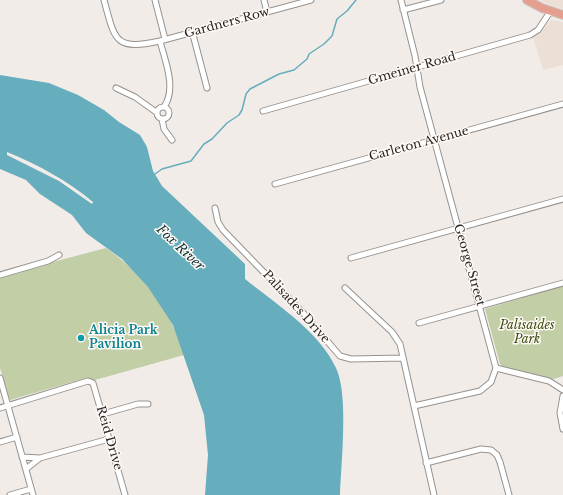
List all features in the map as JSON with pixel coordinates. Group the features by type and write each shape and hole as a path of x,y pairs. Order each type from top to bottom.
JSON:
{"main road":[{"path":"527,0 550,12 563,15"}],"street":[{"name":"Gardners Row","path":"104,0 112,29 119,39 134,46 163,40 311,0"},
{"path":"155,0 170,78 169,95 164,107"},
{"path":"264,0 267,12"},
{"name":"George Street","path":"401,0 417,68 417,78 496,368"},
{"path":"403,10 441,0"},
{"name":"Gmeiner Road","path":"263,111 530,35 538,30 550,12"},
{"path":"192,32 207,88"},
{"path":"116,88 135,97 156,112 157,116 162,119 164,129 172,140"},
{"name":"Carleton Avenue","path":"274,184 563,104"},
{"path":"156,112 158,108 164,107"},
{"path":"162,119 168,115 168,109 164,107"},
{"path":"351,258 563,199"},
{"name":"Palisades Drive","path":"215,208 220,226 304,314 340,356 352,359 403,358"},
{"path":"0,275 48,261 59,255"},
{"path":"419,322 563,283"},
{"path":"345,288 395,334 400,344 434,495"},
{"path":"414,406 480,391 491,382 496,368 549,381 563,390"},
{"path":"0,378 33,495"},
{"name":"Reid Drive","path":"8,406 91,382 95,386 125,495"},
{"path":"563,396 560,413 563,429"},
{"path":"103,414 138,404 148,404"},
{"path":"0,408 8,406"},
{"path":"0,442 16,437"},
{"path":"22,457 40,458 109,439"},
{"path":"426,463 481,449 491,450 497,455 500,462 509,495"},
{"path":"26,469 40,458"},
{"path":"10,495 31,489"}],"shaded area":[{"path":"539,0 563,0 563,9 555,7"},
{"path":"551,20 563,22 563,65 543,70 533,37 539,34"}],"green space":[{"path":"106,248 126,264 153,293 161,304 176,333 184,355 95,380 79,380 10,400 0,368 0,276"},
{"name":"Palisaides Park","path":"563,286 563,376 554,379 503,367 500,364 485,309"}],"water":[{"name":"Fox River","path":"0,75 49,83 78,95 104,110 119,122 140,135 147,147 153,171 162,186 245,264 245,279 283,308 308,330 319,342 336,368 340,380 343,412 343,448 340,495 205,495 208,455 204,415 173,325 148,287 122,259 86,233 72,215 40,194 26,180 0,169","holes":["7,152 63,180 93,202 92,204 59,181 7,155"]}],"waterway":[{"path":"155,174 162,169 191,161 204,144 212,139 227,123 239,115 242,110 246,94 250,89 279,74 294,70 307,59 309,54 324,44 332,36 337,19 347,11 356,0"}],"place":[{"name":"Alicia Park Pavilion","path":"81,338"}]}
